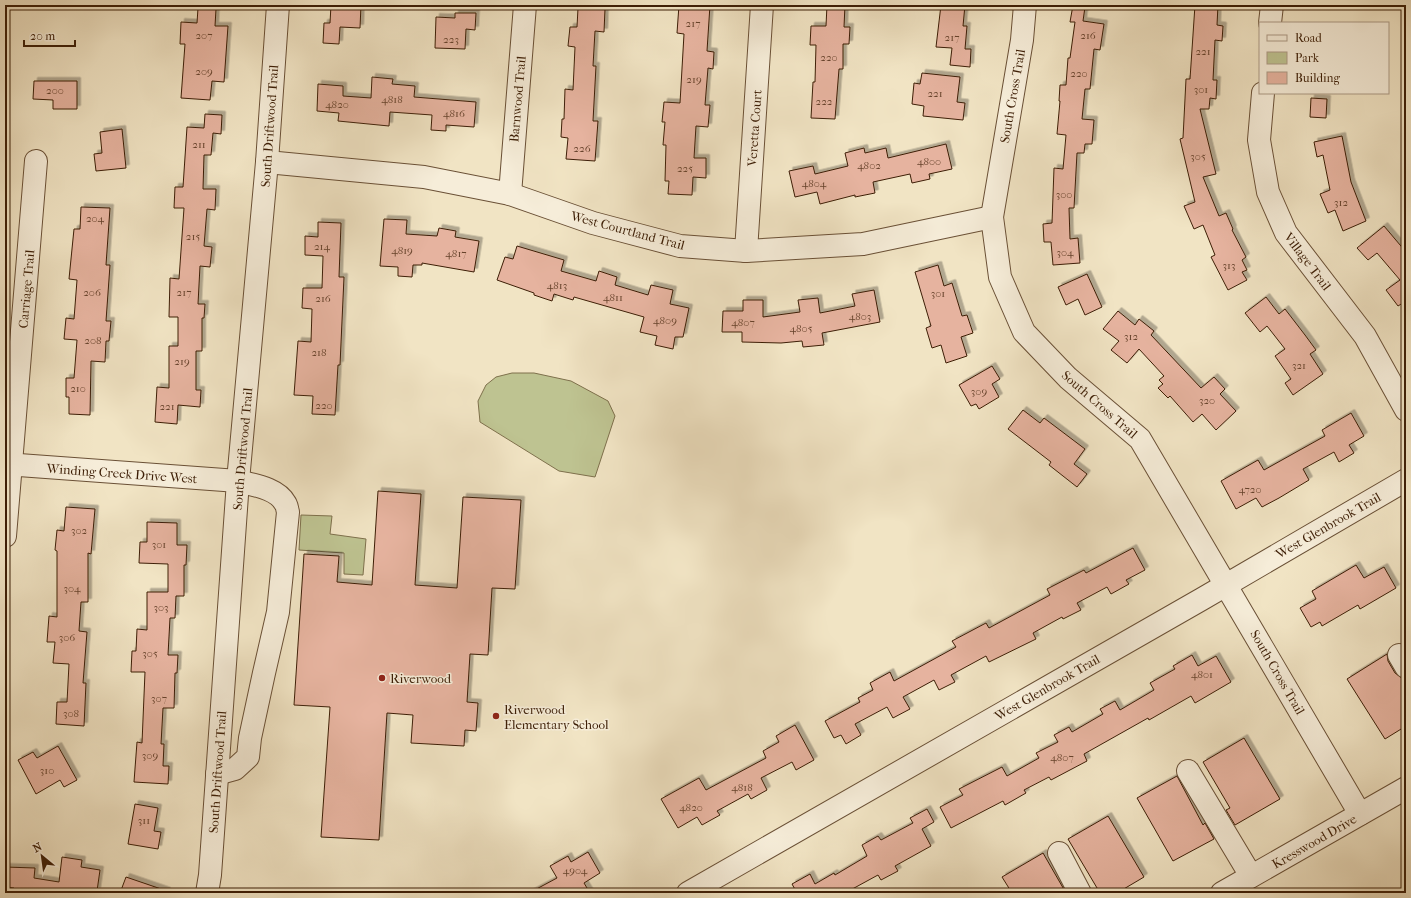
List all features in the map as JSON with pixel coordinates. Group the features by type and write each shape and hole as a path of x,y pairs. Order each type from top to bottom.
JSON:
{"street":[{"name":"South Driftwood Trail","path":"207,893 210,875 238,481 267,162 278,5"},
{"name":"Barnwood Trail","path":"510,194 525,5"},
{"name":"Veretta Court","path":"746,251 762,5"},
{"name":"South Cross Trail","path":"1025,5 1022,40 992,218 1000,277 1024,332 1068,378 1140,439 1360,814"},
{"path":"1270,22 1272,5"},
{"name":"Village Trail","path":"1263,94 1259,140 1268,192 1286,233 1364,336 1406,410"},
{"name":"Carriage Trail","path":"5,536 8,464 36,161"},
{"name":"West Courtland Trail","path":"267,162 424,177 510,194 593,223 680,246 746,251 863,244 992,218"},
{"name":"Winding Creek Drive West","path":"8,464 238,481 257,485 274,493 285,502 288,512 278,612 250,738 248,757 235,769 217,774"},
{"name":"West Glenbrook Trail","path":"688,893 1226,585 1406,480"},
{"path":"1188,771 1251,876"},
{"name":"Kresswood Drive","path":"1222,893 1406,788"},
{"path":"1059,853 1080,893"}],"green space":[{"path":"512,373 534,373 571,381 608,401 615,416 595,477 559,471 480,422 478,401 486,385 496,377"},
{"path":"301,515 332,516 330,534 366,539 363,575 344,574 344,553 299,550"}],"building":[{"path":"331,5 361,5 360,28 340,27 339,44 323,43 324,23 330,23"},
{"path":"679,5 710,5 707,51 714,52 713,69 708,68 705,105 710,105 708,127 696,126 694,158 706,158 706,178 693,177 692,195 668,194 669,181 665,181 666,145 663,145 665,122 662,122 664,102 680,103 684,34 677,33"},
{"path":"827,5 845,5 844,27 850,27 849,44 843,44 843,69 839,69 835,119 811,118 813,82 815,82 816,45 810,45 811,26 826,26"},
{"path":"941,5 965,5 963,26 967,26 965,49 971,49 970,67 950,65 952,48 936,47"},
{"path":"1073,5 1085,7 1083,21 1104,24 1100,50 1094,49 1090,89 1085,89 1082,119 1094,120 1092,144 1085,144 1084,153 1077,153 1074,208 1069,208 1070,239 1078,238 1080,263 1053,265 1051,242 1044,242 1043,224 1052,223 1054,168 1063,169 1066,135 1057,134 1059,101 1060,85 1066,85 1068,58 1070,58 1075,22 1070,22"},
{"path":"1195,5 1218,5 1217,25 1223,26 1222,41 1215,40 1213,80 1217,80 1216,99 1210,98 1209,109 1200,109 1216,174 1203,177 1219,216 1226,213 1233,229 1232,230 1246,257 1242,260 1247,270 1242,272 1247,280 1228,290 1211,257 1215,255 1203,225 1194,229 1184,206 1195,202 1180,139 1183,138 1186,79 1190,79"},
{"path":"198,8 216,9 215,26 228,26 224,82 212,81 210,100 181,98 185,44 180,44 181,22 197,23"},
{"path":"578,8 605,9 604,32 595,31 593,66 596,66 593,121 598,121 595,161 566,159 568,138 561,137 562,119 564,119 565,89 573,90 575,47 568,46 570,27 577,27"},
{"path":"455,13 476,13 475,30 466,29 465,49 435,48 436,17 455,18"},
{"path":"922,73 960,77 957,102 965,103 963,120 923,116 924,106 912,104 914,83 920,84"},
{"path":"372,77 393,79 392,84 415,86 414,97 476,102 474,127 446,125 446,131 431,130 432,115 390,112 389,126 338,121 339,113 317,111 318,84 343,86 343,96 371,98"},
{"path":"34,81 77,81 77,109 53,109 53,100 33,99"},
{"path":"1311,98 1327,99 1326,118 1310,117"},
{"path":"205,114 222,115 221,134 213,133 211,155 204,155 203,189 216,189 215,210 207,209 204,246 212,247 210,267 200,266 198,304 205,304 204,318 202,318 202,351 196,351 196,390 201,390 200,407 178,405 177,424 155,422 157,387 169,388 169,346 178,346 178,317 169,317 170,278 179,279 184,208 174,208 175,187 183,187 187,127 204,128"},
{"path":"122,129 126,168 96,171 94,154 102,153 100,132"},
{"path":"1342,136 1351,182 1366,221 1343,231 1335,210 1328,213 1320,194 1330,190 1323,155 1317,157 1314,142"},
{"path":"946,144 952,169 929,174 930,179 912,183 910,174 873,182 875,193 855,197 855,195 820,204 817,192 795,197 789,171 813,166 815,174 848,166 845,153 864,148 865,153 886,148 888,158"},
{"path":"81,207 110,208 106,265 110,265 106,321 111,321 109,341 106,341 105,362 91,361 90,415 69,414 69,397 66,397 66,378 74,378 77,340 64,339 66,318 74,319 77,280 69,279 74,229 80,229"},
{"path":"384,219 407,220 406,234 437,236 439,228 456,231 455,237 479,241 474,272 422,263 422,265 413,265 412,277 398,276 398,267 380,266"},
{"path":"318,222 341,223 339,277 344,277 340,365 338,365 335,415 312,414 313,396 294,395 298,341 311,342 312,309 302,308 303,288 322,288 323,256 305,255 305,236 318,237"},
{"path":"1384,226 1406,252 1406,301 1398,306 1386,290 1400,280 1377,253 1368,260 1357,248"},
{"path":"517,246 564,260 561,271 596,281 599,271 617,277 615,285 648,295 651,285 673,290 670,304 689,308 683,337 675,337 673,349 655,345 657,336 640,332 644,317 574,297 573,300 554,294 552,301 497,280 505,257 513,259"},
{"path":"938,265 944,286 952,283 962,316 967,315 973,333 961,337 967,356 946,363 941,345 932,348 926,328 931,326 915,272"},
{"path":"1087,274 1102,307 1085,315 1078,299 1066,305 1058,287"},
{"path":"874,290 880,322 822,333 824,345 803,347 802,341 781,343 742,342 742,332 722,332 723,311 743,311 743,300 763,300 763,317 800,312 798,300 818,298 820,313 855,306 852,294"},
{"path":"1266,297 1279,314 1285,309 1305,335 1316,350 1310,354 1323,374 1293,395 1285,383 1291,379 1275,356 1285,349 1267,326 1260,332 1245,313"},
{"path":"1118,311 1135,325 1139,319 1154,331 1151,335 1201,388 1214,377 1225,389 1220,394 1236,411 1216,430 1202,414 1193,422 1170,396 1168,398 1158,388 1163,384 1159,380 1164,376 1139,349 1127,363 1111,350 1119,341 1103,329"},
{"path":"992,366 1000,379 992,384 999,397 979,409 976,404 971,406 959,385"},
{"path":"1023,410 1040,423 1044,418 1085,449 1074,464 1087,474 1077,487 1049,465 1051,462 1008,429"},
{"path":"1351,413 1364,436 1349,445 1354,453 1339,462 1334,452 1303,469 1309,480 1279,498 1262,507 1256,498 1236,509 1221,481 1258,460 1264,470 1325,436 1322,430"},
{"name":"Riverwood","path":"378,491 421,494 415,585 457,588 463,497 521,500 515,589 492,588 488,655 470,654 467,702 478,703 476,731 465,730 464,746 411,743 413,715 387,713 379,840 321,837 330,707 294,705 304,554 339,556 337,582 372,585"},
{"path":"66,507 95,509 91,554 88,553 88,602 81,602 79,631 87,632 83,683 86,683 84,726 56,724 57,702 67,702 69,664 53,663 55,642 47,642 49,616 57,617 57,551 55,550 57,530 64,531"},
{"path":"147,522 177,523 177,545 187,545 186,565 184,565 184,596 176,596 175,618 170,618 168,655 178,655 177,673 175,673 174,708 163,708 161,744 164,744 163,766 169,766 168,784 134,782 137,742 142,743 145,672 131,672 132,651 136,651 137,629 147,630 147,592 168,592 168,564 139,563 140,542 147,542"},
{"path":"1133,548 1145,570 1126,580 1129,584 1111,594 1107,587 1077,603 1081,610 1063,619 1062,617 1033,633 1036,639 989,662 986,656 951,675 955,682 939,690 934,680 903,697 910,709 893,718 887,707 855,724 861,735 846,744 841,735 834,738 825,721 860,702 858,698 873,690 870,683 890,672 894,681 956,647 952,641 986,623 989,628 1050,595 1047,589 1084,570 1086,573"},
{"path":"1356,565 1364,578 1384,567 1396,588 1360,609 1358,605 1322,626 1320,622 1311,627 1300,608 1316,599 1312,591"},
{"path":"1387,654 1388,661 1395,673 1402,678 1406,685 1406,726 1385,739 1347,679"},
{"path":"1192,655 1198,666 1216,656 1231,682 1195,703 1191,696 1149,720 1148,718 1084,754 1087,761 1051,780 1049,777 1024,790 1026,793 1005,805 1003,801 951,828 940,807 963,795 959,789 1002,767 1007,776 1039,758 1036,753 1058,742 1054,735 1069,727 1072,732 1103,714 1100,709 1115,701 1120,710 1154,690 1150,683 1175,669 1173,666"},
{"path":"795,725 814,760 796,770 792,762 761,778 767,790 751,799 748,794 717,811 720,815 702,825 697,817 678,828 661,799 699,778 706,790 766,758 763,751 779,742 776,736"},
{"path":"1244,738 1280,799 1235,825 1226,810 1230,808 1203,762"},
{"path":"58,746 77,780 64,787 60,780 36,794 18,760 33,752 37,758"},
{"path":"1177,776 1203,825 1205,823 1214,839 1173,861 1137,798"},
{"path":"135,804 158,808 154,831 161,832 158,849 128,844"},
{"path":"927,809 934,822 922,829 931,846 895,866 898,871 881,880 878,875 845,893 797,893 792,884 810,874 815,884 834,873 835,875 867,856 862,845 878,836 881,840 913,823 910,818"},
{"path":"1108,816 1144,877 1117,893 1100,893 1068,839"},
{"path":"588,852 600,873 584,883 590,893 529,893 557,878 550,866 568,856 571,862"},
{"path":"1043,853 1066,893 1012,893 1002,877"},
{"path":"62,857 82,860 81,867 100,870 97,891 81,889 81,893 14,893 14,888 5,887 5,867 35,868 34,878 59,882"},
{"path":"126,877 167,891 166,893 120,893"}],"place":[{"name":"Riverwood","path":"382,678"},
{"name":"Riverwood Elementary School","path":"496,716"}]}
